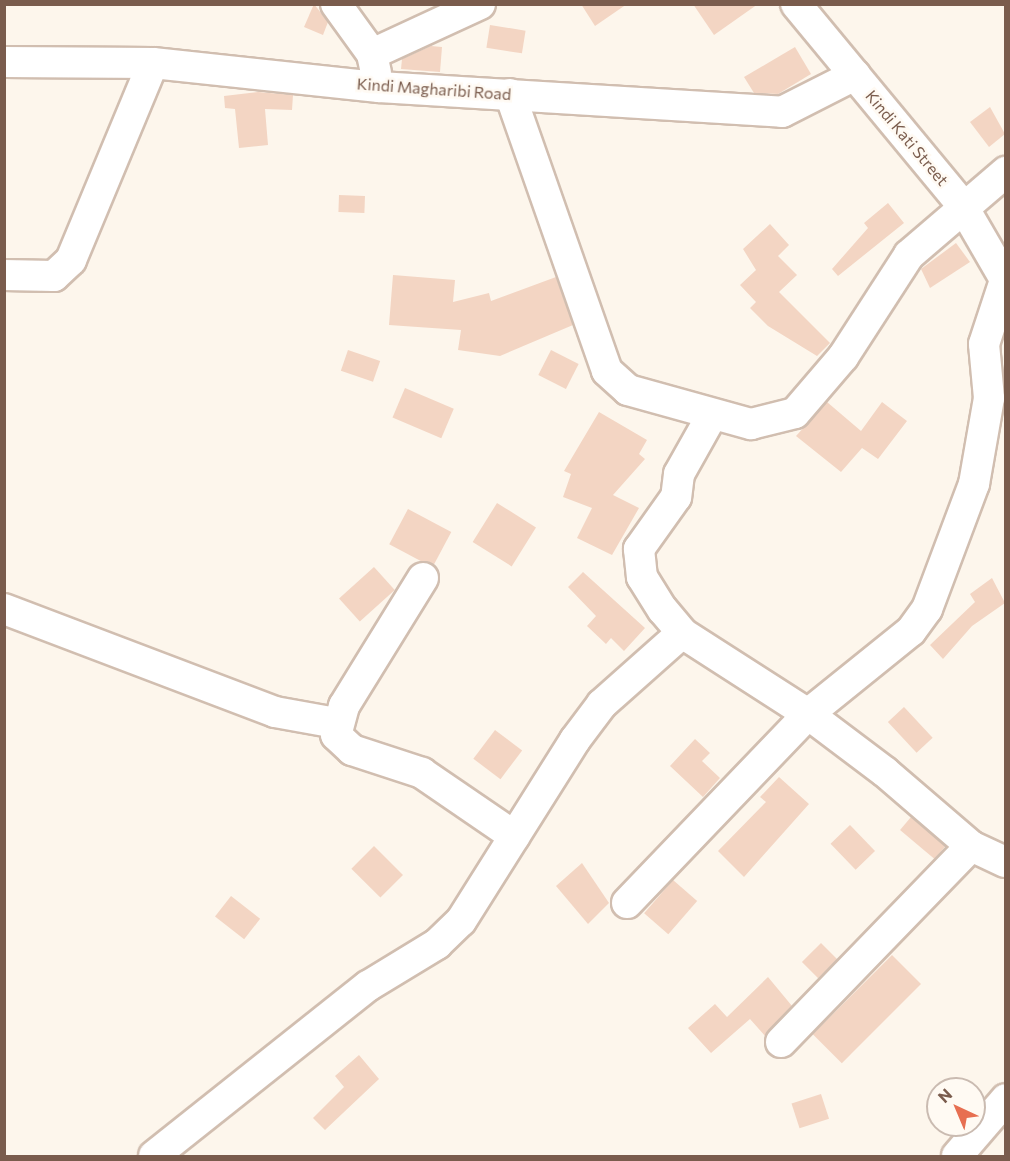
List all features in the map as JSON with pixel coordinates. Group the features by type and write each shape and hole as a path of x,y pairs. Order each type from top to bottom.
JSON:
{"street":[{"path":"336,4 372,54 379,87"},
{"path":"372,54 480,4"},
{"name":"Kindi Kati Street","path":"800,6 962,205 1005,280"},
{"name":"Kindi Magharibi Road","path":"4,62 153,63 379,87 782,112 855,75"},
{"path":"4,276 54,276 71,260 153,63"},
{"path":"510,94 607,371 628,390 711,417 751,424 795,413 843,357 909,255 962,205 1005,172"},
{"path":"627,903 808,714 911,631 943,578 974,484 989,398 984,344 1005,280"},
{"path":"711,417 679,474 676,497 639,549 642,577 682,633 808,714 971,846 1005,862"},
{"path":"336,723 423,578"},
{"path":"4,609 275,712 336,723"},
{"path":"154,1156 368,986 437,944 461,921 514,836 602,704 682,633"},
{"path":"336,723 344,745 422,773 514,836"},
{"path":"781,1042 971,846"},
{"path":"957,1156 1005,1099"}],"building":[{"path":"314,4 328,22 323,35 304,27"},
{"path":"581,4 627,4 595,26"},
{"path":"693,4 758,4 714,35"},
{"path":"490,25 526,31 522,53 486,48"},
{"path":"431,46 442,47 440,72 401,69 402,59"},
{"path":"795,47 811,74 778,94 754,93 744,77"},
{"path":"258,92 293,95 292,110 265,109 268,145 239,148 235,109 225,108 224,96"},
{"path":"990,107 1005,134 989,147 970,122"},
{"path":"339,195 365,196 364,213 338,212"},
{"path":"888,203 904,223 838,276 832,269 868,228 864,223"},
{"path":"770,224 789,245 778,256 797,275 779,292 830,343 817,356 768,326 750,308 756,302 740,285 756,270 743,249"},
{"path":"956,243 970,262 930,288 921,269"},
{"path":"393,275 455,280 453,302 489,293 491,301 556,277 573,325 500,356 458,350 461,330 389,325"},
{"path":"348,350 380,361 373,382 341,371"},
{"path":"551,350 579,364 566,389 538,375"},
{"path":"405,388 454,409 441,438 392,417"},
{"path":"827,402 861,431 882,402 907,421 878,459 862,448 841,472 796,436"},
{"path":"599,412 647,440 639,454 645,459 613,495 639,508 612,555 577,538 592,508 563,497 571,474 564,471"},
{"path":"497,503 536,527 512,566 473,542"},
{"path":"408,509 451,532 432,567 389,544"},
{"path":"374,567 395,590 360,621 339,598"},
{"path":"583,572 645,628 624,651 611,638 606,644 587,626 596,616 568,587"},
{"path":"992,578 1005,603 972,626 943,659 930,645 975,602 970,594"},
{"path":"904,707 933,738 917,753 888,722"},
{"path":"495,730 522,750 500,779 473,759"},
{"path":"695,739 710,753 702,761 720,778 703,797 670,766"},
{"path":"779,777 809,804 744,877 718,851 766,802 760,797"},
{"path":"911,817 945,846 935,859 900,830"},
{"path":"850,825 875,851 856,870 831,844"},
{"path":"374,846 403,875 380,898 351,869"},
{"path":"582,863 609,903 588,924 556,886"},
{"path":"673,880 697,901 668,934 644,913"},
{"path":"231,896 260,919 244,939 215,916"},
{"path":"821,943 837,959 818,978 802,962"},
{"path":"892,955 921,984 842,1063 813,1034"},
{"path":"768,977 792,1006 765,1036 750,1019 711,1053 688,1028 715,1004 727,1017"},
{"path":"359,1055 379,1079 325,1130 313,1118 344,1087 335,1076"},
{"path":"821,1094 829,1119 800,1128 792,1104"}]}
